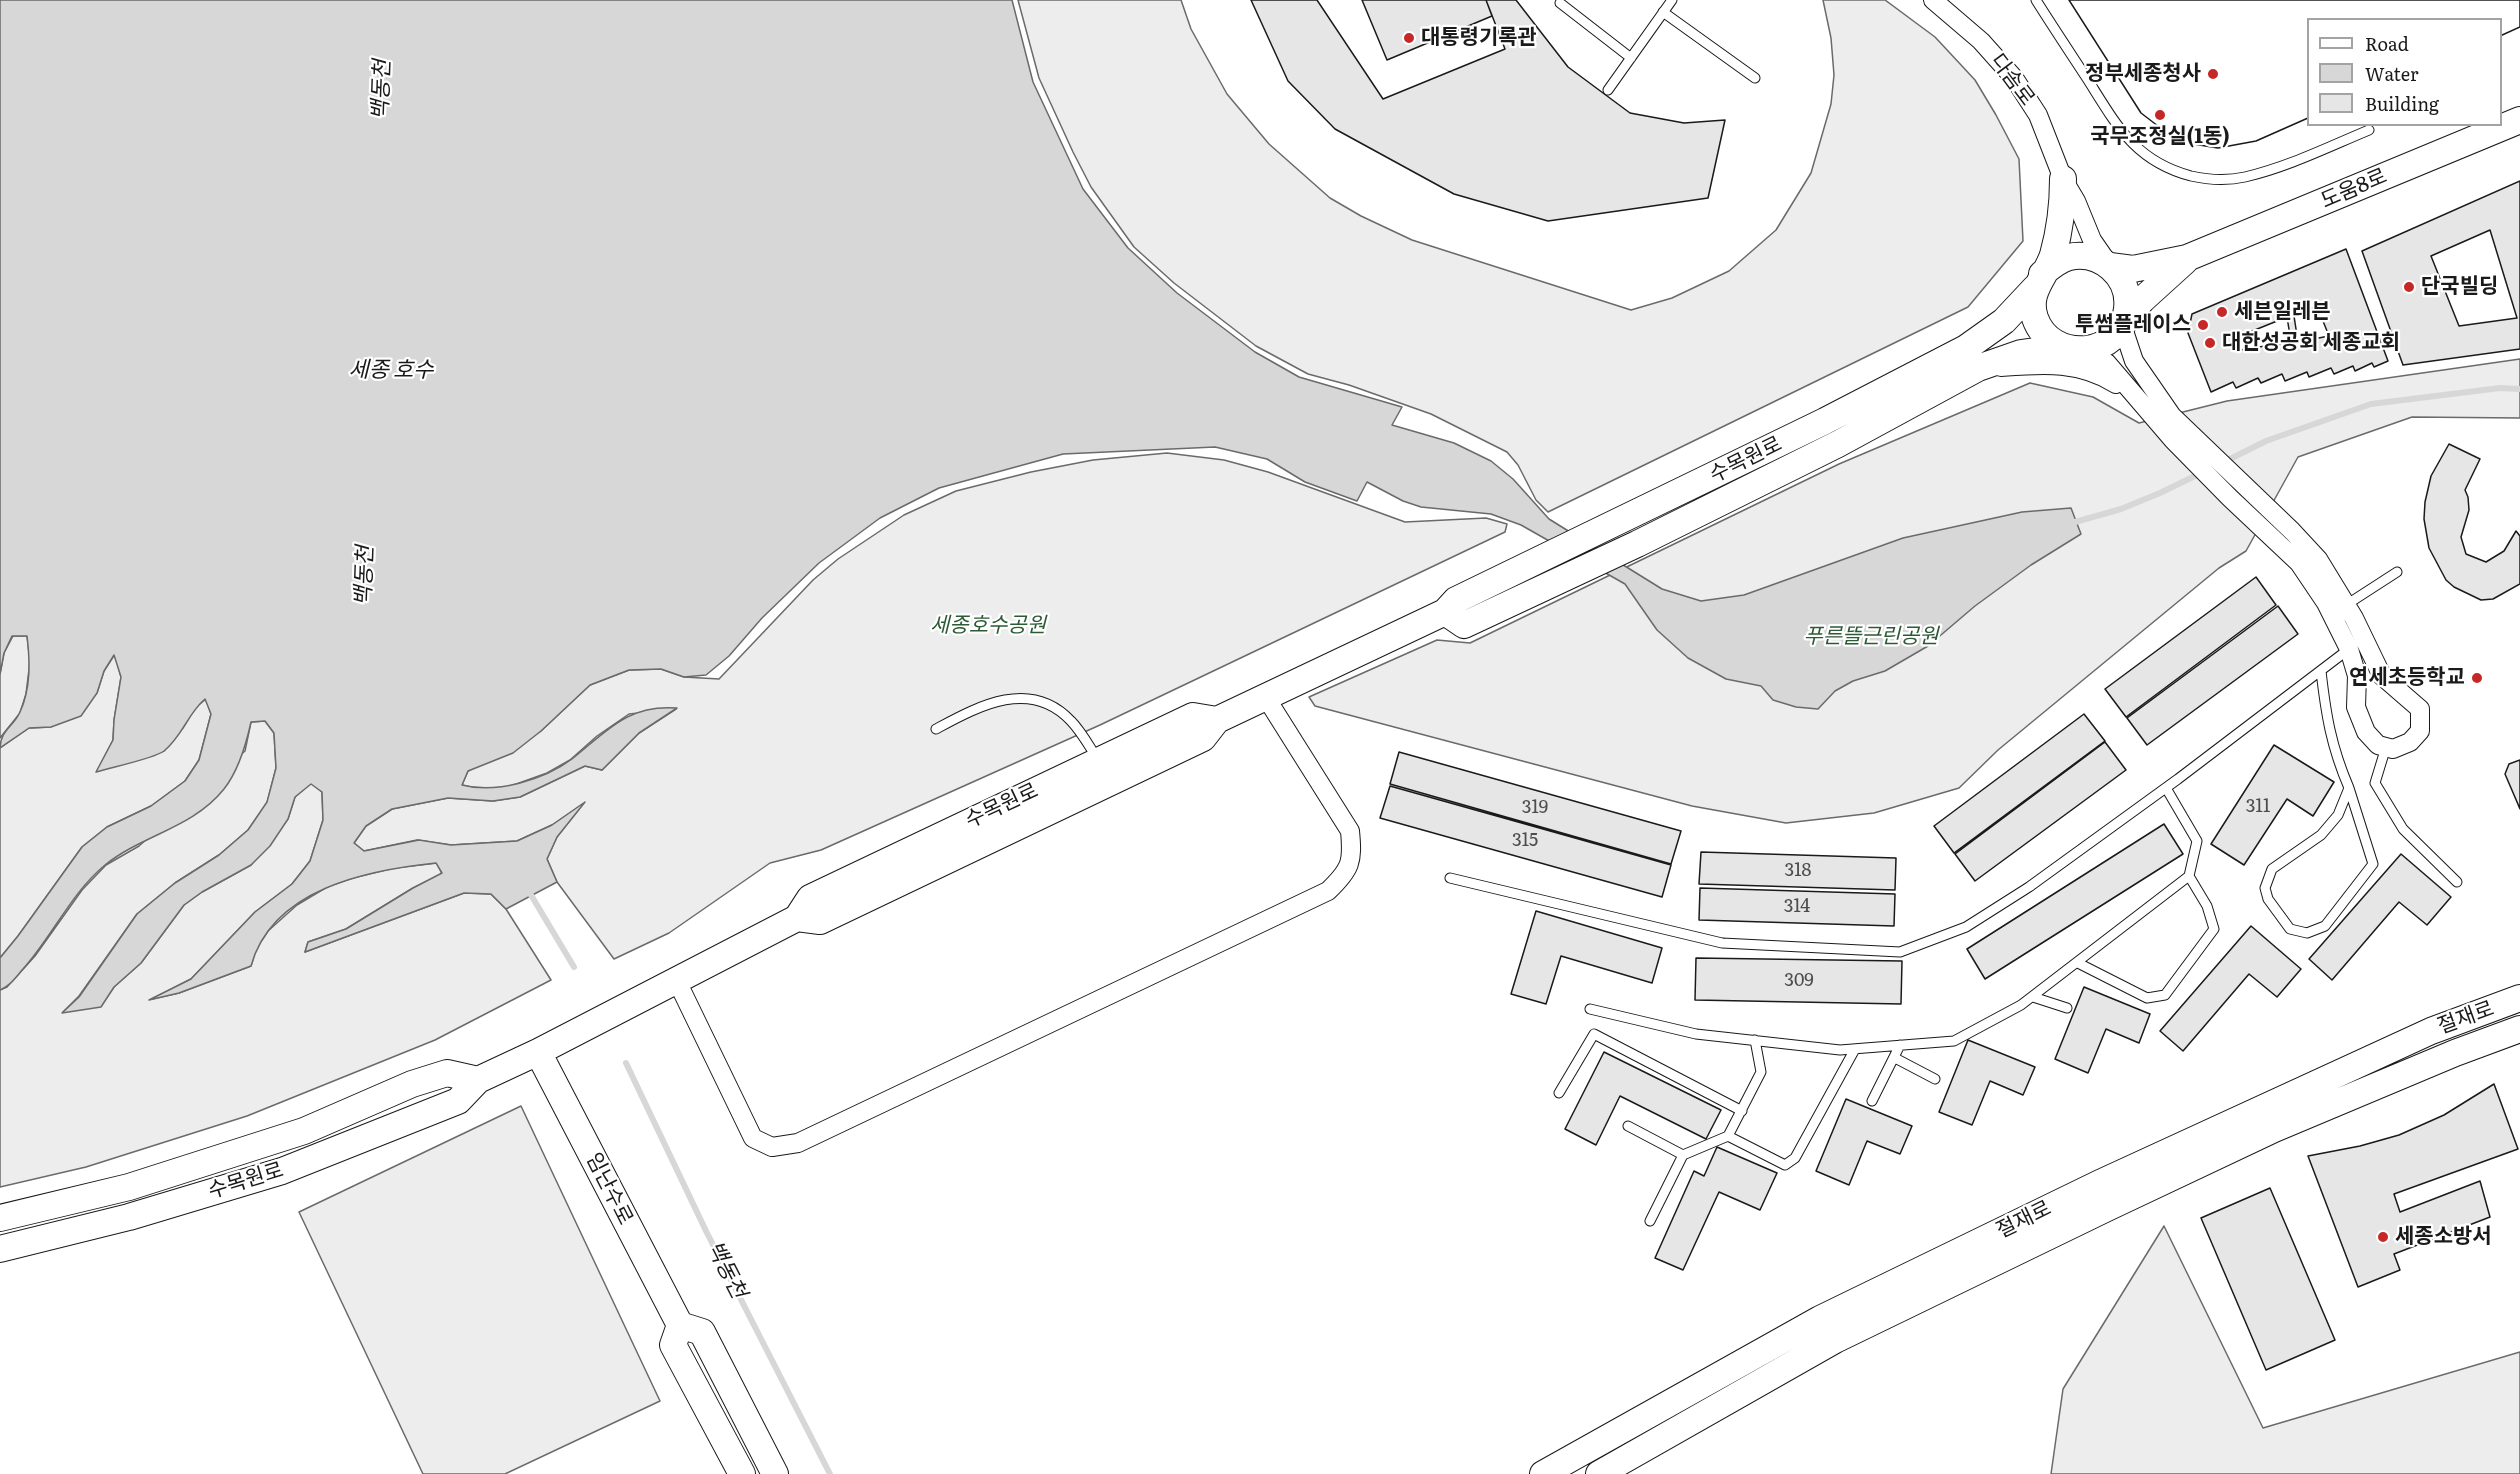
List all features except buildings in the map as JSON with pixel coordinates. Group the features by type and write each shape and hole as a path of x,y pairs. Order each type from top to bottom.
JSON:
{"street":[{"name":"다솜로","path":"1933,0 1981,41 2014,78 2038,116 2063,178 2076,201 2092,240 2121,278 2126,293 2127,309 2122,325 2134,361 2172,416 2292,531 2318,559 2346,605 2382,676 2420,709 2420,731 2410,742 2393,749 2378,745 2366,732 2356,707 2357,676 2349,649 2326,603 2299,563 2173,440 2107,363 2053,342 2041,331 2032,303 2039,281 2052,258 2059,230 2063,178"},
{"name":"도움8로","path":"2110,266 2133,269 2187,258 2520,120"},
{"path":"1972,358 2037,267 2063,178"},
{"path":"2039,281 2053,264 2067,257 2089,257 2110,266"},
{"name":"도움8로","path":"2122,325 2142,300 2187,258"},
{"name":"수목원로","path":"1445,612 1464,625 1637,544 1838,444 1972,358 2039,281"},
{"path":"2073,349 2099,347 2122,325"},
{"name":"수목원로","path":"797,918 820,921 1203,738 1217,720 1445,612 1456,600 1825,422 1972,358 2073,349"},
{"name":"수목원로","path":"1972,358 2055,364 2098,373 2137,398"},
{"path":"676,979 753,1138 772,1147 798,1143 1328,891 1346,873 1352,852 1350,831 1265,696"},
{"name":"수목원로","path":"0,1249 129,1217 282,1171 458,1101 478,1080 538,1052 797,918 810,898 1193,716 1217,720"},
{"name":"절재로","path":"1543,1474 1820,1319 1895,1282 2100,1183 2421,1036 2520,998"},
{"name":"절재로","path":"1599,1474 1835,1340 2107,1208 2274,1129 2455,1053 2520,1029"},
{"name":"임난수로","path":"538,1052 680,1325"},
{"name":"수목원로","path":"0,1218 129,1187 304,1131 412,1084 447,1073 478,1080"},
{"path":"742,1474 673,1345 680,1325 702,1332 776,1474"}],"lane":[{"path":"1608,90 1672,0"},
{"path":"2036,0 2126,138 2137,150 2156,163 2174,171 2202,178 2223,180 2244,177 2281,166 2368,130"},
{"path":"1560,3 1631,58"},
{"path":"1663,12 1755,78"},
{"path":"2346,605 2397,572"},
{"path":"1450,878 1722,943 1900,952 1966,927 2029,887 2166,788 2349,649"},
{"path":"2321,671 2326,718 2335,753 2349,788 2373,864 2325,926 2307,933 2290,929 2268,899 2265,888 2272,869 2321,836 2338,815 2349,788"},
{"path":"936,729 987,703 1011,697 1032,700 1054,708 1071,721 1099,760"},
{"path":"2386,747 2375,783 2403,829 2457,882"},
{"path":"1590,1008 1696,1034 1840,1050 1954,1041 2033,997 2189,876 2197,841 2166,788"},
{"path":"2078,963 2147,998 2165,994 2214,929 2207,906 2189,876"},
{"path":"2033,997 2067,1008"},
{"path":"1559,1093 1594,1034 1742,1111"},
{"path":"1650,1221 1683,1155 1728,1136 1761,1072 1755,1040"},
{"path":"1872,1101 1900,1045"},
{"path":"1728,1136 1785,1165 1795,1158 1855,1048"},
{"path":"1895,1058 1935,1079"},
{"path":"1628,1126 1683,1155"}],"shaded area":[{"path":"1018,0 1181,0 1191,29 1227,94 1269,144 1330,198 1361,216 1412,240 1631,310 1672,298 1729,271 1776,230 1811,173 1831,104 1834,75 1831,38 1823,0 1885,0 1935,37 1975,80 1996,115 2019,159 2023,241 1968,307 1548,512 1536,500 1518,465 1507,452 1431,414 1349,385 1308,374 1256,346 1174,283 1134,247 1091,187 1073,152 1039,78"},
{"name":"푸른뜰근린공원","path":"2520,359 2520,418 2412,417 2298,457 2246,551 2219,568 1998,750 1959,788 1874,813 1786,823 1692,806 1315,706 1309,697 1437,640 1470,643 1839,464 2030,383 2093,397 2139,423 2227,401"},
{"name":"세종호수공원","path":"1167,453 1224,460 1268,472 1405,522 1486,518 1507,524 1505,532 1100,725 821,850 770,863 669,933 614,959 557,882 547,859 557,837 583,804 552,825 517,841 451,845 417,840 364,851 354,843 366,826 392,809 448,798 493,801 520,797 585,766 602,770 639,733 676,709 629,714 597,736 570,760 547,773 508,787 479,789 462,785 468,771 541,731 590,685 629,670 661,669 684,677 719,679 813,580 838,559 904,515 956,491 1031,472 1093,460"},
{"path":"13,636 27,636 30,661 26,694 20,713 0,738 0,674 4,653"},
{"path":"115,654 121,677 113,740 97,771 164,751 183,728 195,708 206,699 211,714 199,760 185,781 151,806 107,827 82,847 0,958 0,748 29,728 51,727 97,693 104,671"},
{"path":"265,721 274,733 276,768 267,803 248,830 219,855 175,883 137,914 79,996 63,1012 101,1006 114,987 141,963 184,905 202,892 251,865 288,819 295,797 311,783 322,792 323,820 310,861 292,884 255,912 191,979 152,999 179,993 251,966 256,949 268,931 297,905 327,887 394,868 437,863 442,874 413,888 346,929 308,942 305,952 464,893 491,894 506,909 551,980 435,1040 247,1116 86,1167 0,1187 0,990 7,987 35,956 82,890 106,865 139,846 245,751 251,722"},
{"path":"521,1106 660,1401 505,1474 423,1474 299,1212"},
{"path":"2164,1226 2263,1428 2520,1352 2520,1474 2051,1474 2063,1389"}],"water":[{"name":"세종 호수","path":"0,0 1012,0 1033,82 1083,189 1128,248 1177,293 1255,352 1299,377 1402,407 1392,425 1454,443 1491,461 1513,479 1549,519 1662,589 1701,601 1744,595 1903,538 2022,512 2071,508 2081,534 2031,565 1975,606 1928,646 1885,671 1853,681 1835,691 1818,709 1796,707 1773,700 1761,686 1726,679 1688,658 1657,630 1625,584 1521,525 1491,514 1421,507 1403,501 1367,482 1357,501 1305,482 1267,459 1215,447 1063,454 939,488 880,518 819,563 762,618 729,656 706,675 684,677 661,669 629,670 590,685 541,731 513,753 468,771 462,785 490,788 534,779 561,767 631,715 645,710 677,708 639,733 602,770 585,766 520,797 493,801 448,798 392,809 366,826 354,843 364,851 419,840 451,845 517,841 552,825 585,802 557,837 547,859 557,882 506,909 491,894 464,893 305,952 308,942 346,929 442,873 436,863 381,871 353,878 301,901 279,918 262,940 251,966 179,993 149,1000 191,979 255,912 292,884 310,861 323,820 322,792 311,784 295,797 288,819 270,846 251,865 202,892 184,905 141,963 114,987 101,1007 62,1013 79,997 137,914 175,883 219,855 248,830 267,802 276,768 274,733 265,721 251,722 234,774 212,802 198,813 135,846 105,865 82,889 23,969 10,984 0,990 0,958 82,847 107,827 151,806 185,781 199,760 211,714 205,699 194,711 176,739 164,751 142,760 96,772 113,740 121,677 114,655 104,671 97,693 81,716 51,727 29,728 0,748 2,737 24,703 29,665 27,636 12,636 4,653 0,674"}],"waterway":[{"path":"2224,462 2266,441 2371,404 2500,388 2520,389"},
{"path":"2068,524 2121,509 2201,473"},
{"name":"백동천","path":"528,890 574,967"},
{"name":"백동천","path":"626,1063 706,1231 830,1474"}],"place":[{"name":"대통령기록관","path":"1409,38"},
{"name":"정부세종청사","path":"2213,74"},
{"name":"국무조정실(1동)","path":"2160,115"},
{"name":"단국빌딩","path":"2409,287"},
{"name":"세븐일레븐","path":"2222,312"},
{"name":"투썸플레이스","path":"2203,325"},
{"name":"대한성공회 세종교회","path":"2210,343"},
{"name":"연세초등학교","path":"2477,678"},
{"name":"세종소방서","path":"2383,1237"}]}
